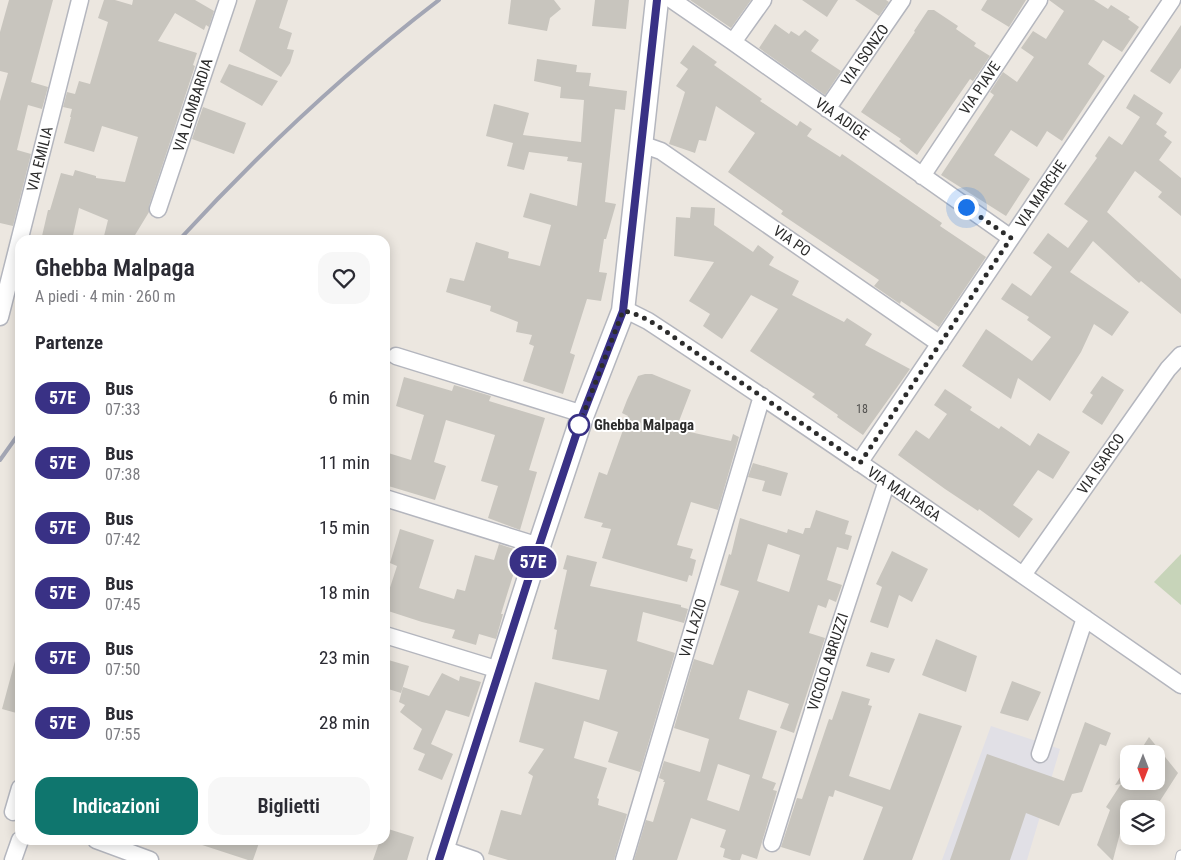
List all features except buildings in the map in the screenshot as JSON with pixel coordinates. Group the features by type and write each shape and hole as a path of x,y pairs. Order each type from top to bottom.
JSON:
{"street":[{"name":"VIA EMILIA","path":"21,235 80,0"},
{"name":"VIA LOMBARDIA","path":"158,209 228,0"},
{"path":"475,860 441,854 583,414 623,311 658,0"},
{"name":"VIA ADIGE","path":"672,0 1011,238"},
{"path":"734,42 763,0"},
{"name":"VIA ISONZO","path":"827,109 902,0"},
{"name":"VIA PIAVE","path":"922,176 1039,0"},
{"name":"VIA MARCHE","path":"860,463 1172,0"},
{"name":"VIA PO","path":"641,144 661,151 940,344"},
{"name":"VIA EMILIA","path":"0,317 15,258"},
{"name":"VIA MALPAGA","path":"623,311 630,312 648,321 762,396 1181,685"},
{"name":"VIA ISARCO","path":"1024,575 1168,369 1181,355"},
{"path":"396,356 583,414"},
{"name":"VIA LAZIO","path":"624,860 762,396"},
{"name":"VICOLO ABRUZZI","path":"772,843 886,481"},
{"path":"390,500 539,546"},
{"path":"1040,754 1086,618"},
{"path":"390,637 499,670"},
{"path":"13,860 18,845"},
{"path":"120,845 150,860"}],"lane":[{"path":"1180,860 1181,855"}],"shaded area":[{"path":"991,726 1060,749 1027,860 942,860"}],"green space":[{"path":"1181,554 1181,605 1154,582"}],"railway":[{"path":"184,235 240,176 304,114 404,27 439,0"},
{"path":"0,460 15,439"}],"bus line":[{"name":"57E","path":"439,860 583,414 623,311 657,0"}],"place":[{"name":"Ghebba Malpaga","path":"579,425"}],"route":[{"path":"579,425 576,433 623,311 630,312 648,321 860,463 1011,238 966,207"}]}
